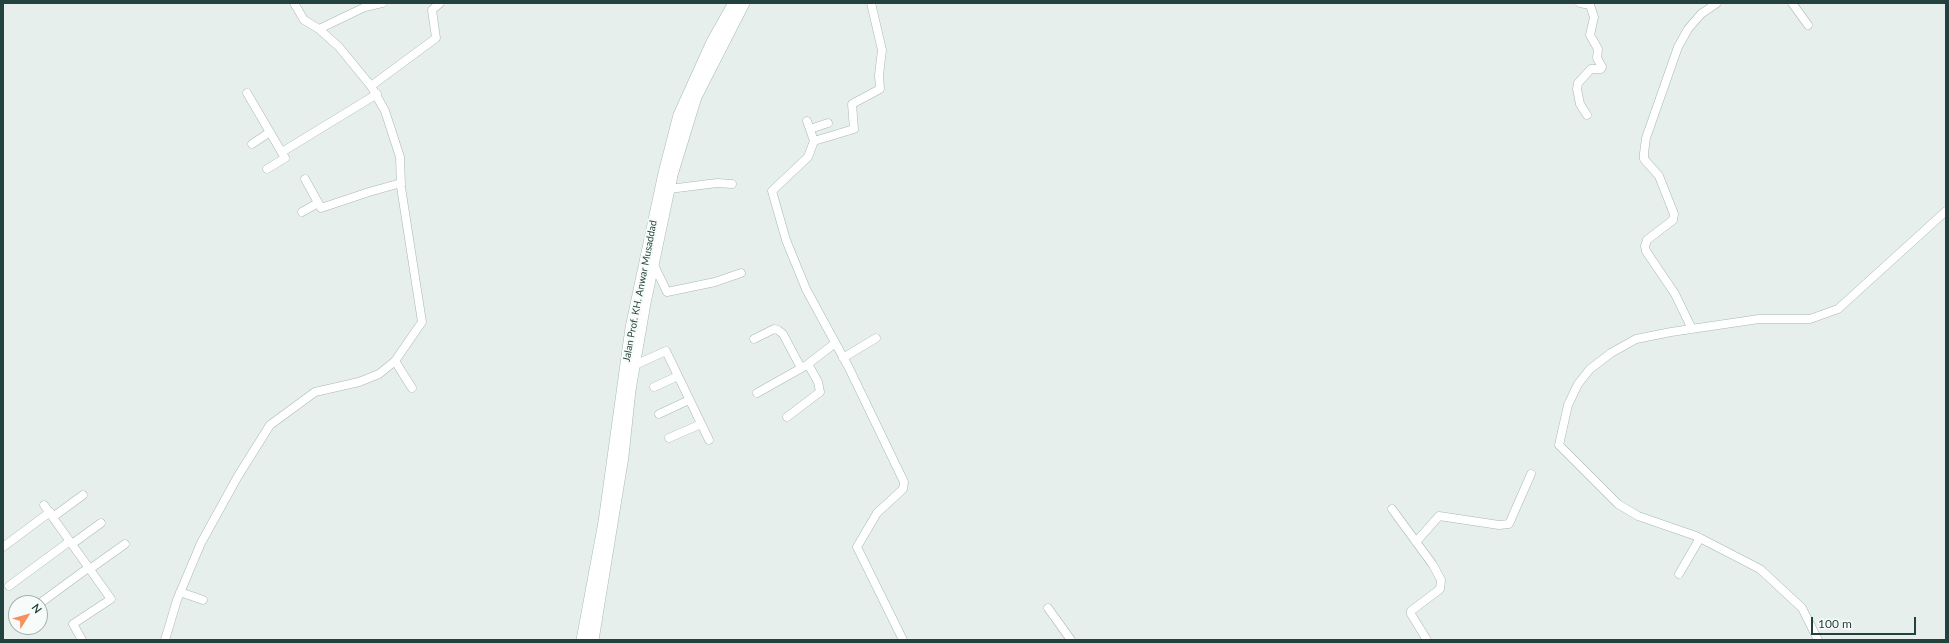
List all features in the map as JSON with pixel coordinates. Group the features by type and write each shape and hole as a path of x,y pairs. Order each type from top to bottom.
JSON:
{"street":[{"path":"166,640 180,592 201,543 238,476 270,425 315,392 366,379 379,374 395,361 418,329 422,320 409,245 398,147 385,111 377,94 339,47 319,29 310,24 301,16 294,3"},
{"path":"319,29 365,7 382,3"},
{"path":"371,86 436,38 432,10 440,3"},
{"name":"Jalan Prof. KH. Anwar Musaddad","path":"582,640 604,522 631,328 680,130 699,71 734,3"},
{"name":"Jalan Prof. KH. Anwar Musaddad","path":"593,640 623,456 635,365 653,263 656,231 669,189 680,130 744,3"},
{"path":"814,141 854,129 852,104 880,88 879,75 882,50 871,3"},
{"path":"1580,3 1589,4 1593,14 1594,17 1590,33 1598,49 1597,58 1602,68 1590,69 1578,83 1577,87 1580,104 1587,115"},
{"path":"1692,328 1674,294 1646,251 1645,246 1647,240 1673,220 1674,214 1659,176 1644,158 1644,153 1646,138 1678,47 1688,29 1700,14 1717,3"},
{"path":"1792,3 1808,25"},
{"path":"247,93 285,158 267,170"},
{"path":"282,152 377,94"},
{"path":"828,123 808,125 814,141 808,157 772,191 794,263 904,482 902,489 877,513 857,547 902,640"},
{"path":"252,144 270,132"},
{"path":"305,179 321,208 401,183"},
{"path":"669,189 717,183 732,184"},
{"path":"302,212 318,203"},
{"path":"1818,640 1802,608 1760,569 1700,538 1638,516 1622,508 1586,474 1559,444 1568,405 1578,384 1590,369 1611,353 1636,339 1692,328 1759,319 1810,319 1838,309 1946,211"},
{"path":"653,263 667,292 715,282 741,273"},
{"path":"754,339 777,329 783,334 804,366 818,382 820,392 787,417"},
{"path":"843,358 876,338"},
{"path":"757,393 804,366 834,344"},
{"path":"635,365 666,351 708,440"},
{"path":"395,361 412,388"},
{"path":"654,387 678,376"},
{"path":"659,414 689,400"},
{"path":"670,438 701,424"},
{"path":"1416,542 1439,516 1458,520 1509,524 1531,474"},
{"path":"3,547 83,495"},
{"path":"44,505 111,599 73,624 82,640"},
{"path":"1392,509 1433,565 1441,583 1440,589 1411,611 1411,614 1427,640"},
{"path":"9,586 101,523"},
{"path":"1679,574 1700,538"},
{"path":"48,597 125,544"},
{"path":"180,592 203,600"},
{"path":"1048,608 1071,640"}]}
